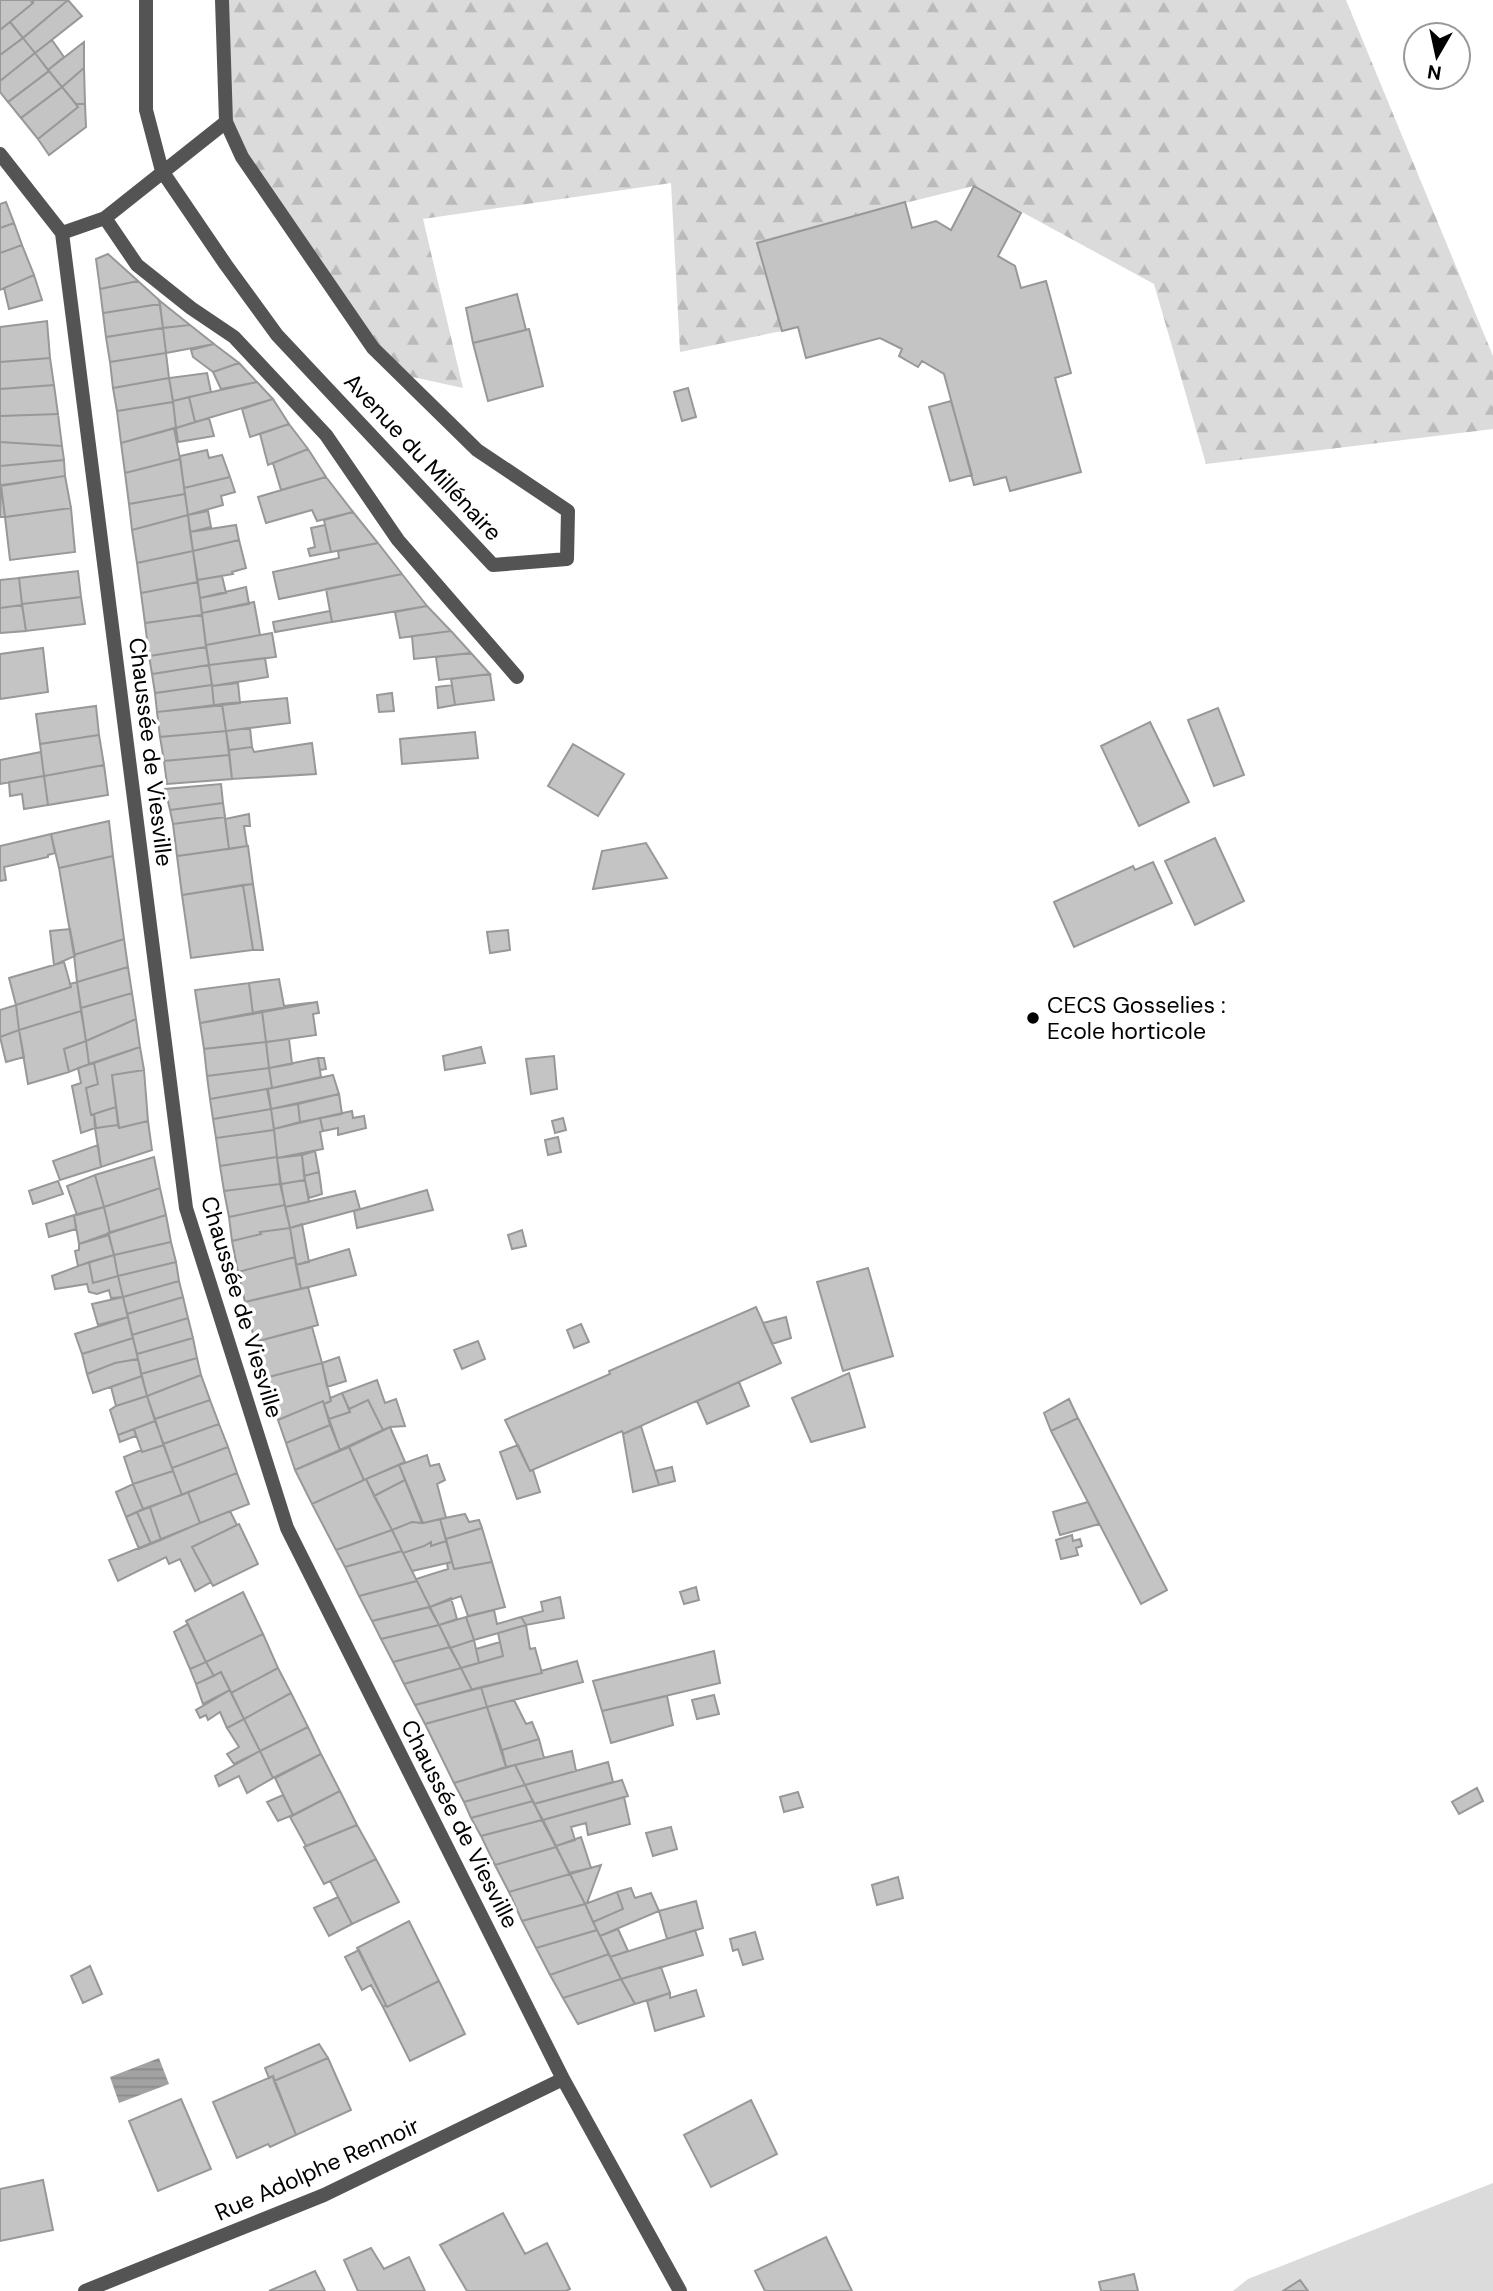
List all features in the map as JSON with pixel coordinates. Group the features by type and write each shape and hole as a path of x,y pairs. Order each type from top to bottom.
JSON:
{"street":[{"name":"Avenue du Millénaire","path":"146,0 146,110 162,171 277,335 493,565 567,559 568,511 477,450 373,348 242,158 226,122 222,0"},
{"path":"0,154 62,233 105,218 226,122"},
{"path":"105,218 138,265 191,308 234,337 326,435 398,540 517,677"},
{"name":"Chaussée de Viesville","path":"62,233 186,1208 287,1528 563,2080 680,2291"},
{"name":"Rue Adolphe Rennoir","path":"85,2291 324,2195 563,2080"}],"green space":[{"path":"226,0 1346,0 1493,356 1493,429 1206,464 1154,284 974,186 758,244 782,331 680,352 671,183 423,219 463,388 399,374 233,137"},
{"path":"1493,2183 1493,2291 1233,2291 1248,2279"}],"shaded area":[{"path":"159,2058 169,2084 119,2103 110,2077"}],"building":[{"path":"0,0 30,0 33,3 0,30"},
{"path":"33,0 68,0 23,38 10,22 33,3"},
{"path":"68,0 82,16 35,53 23,38"},
{"path":"10,22 23,38 0,55 0,30"},
{"path":"23,38 35,53 0,81 0,55"},
{"path":"52,40 64,57 48,70 35,53"},
{"path":"84,42 84,68 62,87 48,70"},
{"path":"35,53 49,71 8,102 0,92 0,81"},
{"path":"84,68 85,104 76,104 62,87"},
{"path":"49,71 62,87 21,118 8,102"},
{"path":"62,87 78,107 38,139 21,118"},
{"path":"76,104 85,104 86,127 49,155 38,139 78,107"},
{"path":"974,186 1021,213 998,256 1015,266 1021,288 1046,281 1071,373 1055,378 1081,472 1010,491 1006,477 974,485 944,374 922,361 918,367 899,356 902,349 880,338 806,358 798,327 782,331 757,243 905,202 912,228 936,221 951,230"},
{"path":"6,202 14,223 0,228 0,204"},
{"path":"14,223 22,245 0,253 0,228"},
{"path":"22,245 34,275 0,290 0,253"},
{"path":"108,254 138,281 100,289 96,259"},
{"path":"34,275 42,300 9,309 4,288"},
{"path":"138,281 160,304 103,313 100,289"},
{"path":"517,294 526,330 473,343 466,308"},
{"path":"160,301 190,325 163,328"},
{"path":"160,304 163,328 106,337 103,313"},
{"path":"47,321 50,358 0,362 0,327"},
{"path":"190,325 214,344 166,353 163,328"},
{"path":"163,328 166,353 110,362 106,337"},
{"path":"529,329 543,386 488,401 473,343"},
{"path":"214,344 239,363 213,372 193,357 191,350"},
{"path":"166,353 169,378 113,388 110,362"},
{"path":"50,358 54,385 0,389 0,362"},
{"path":"239,363 257,382 221,389 213,372"},
{"path":"207,373 211,392 173,401 169,378"},
{"path":"169,378 173,402 117,411 113,388"},
{"path":"257,382 273,399 195,422 189,397"},
{"path":"54,385 58,414 0,416 0,389"},
{"path":"688,388 696,417 682,421 674,392"},
{"path":"189,397 195,422 176,428 173,401"},
{"path":"273,399 289,424 250,437 242,409"},
{"path":"951,401 972,475 950,481 929,407"},
{"path":"173,402 176,428 121,443 117,411"},
{"path":"58,414 62,446 0,442 0,416"},
{"path":"209,418 214,436 178,442 176,428"},
{"path":"289,424 308,449 268,465 260,434"},
{"path":"174,428 180,459 125,473 121,443"},
{"path":"0,442 62,446 64,460 0,466"},
{"path":"308,449 326,477 281,490 273,463"},
{"path":"207,450 209,458 222,455 230,477 184,488 180,456"},
{"path":"180,459 185,494 129,504 125,473"},
{"path":"64,460 65,476 0,486 0,466"},
{"path":"65,476 71,508 5,517 1,485"},
{"path":"230,477 235,492 221,496 223,505 188,515 184,488"},
{"path":"326,477 353,512 317,521 312,510 266,523 258,497"},
{"path":"1,485 5,517 0,517"},
{"path":"185,494 188,515 132,530 129,504"},
{"path":"71,508 75,552 10,560 5,517"},
{"path":"208,511 211,527 190,532 188,515"},
{"path":"353,512 378,543 331,552 324,520"},
{"path":"188,515 193,551 137,563 132,530"},
{"path":"236,525 239,540 193,551 190,532"},
{"path":"325,525 331,552 310,556 308,549 315,547 311,528"},
{"path":"239,540 246,568 232,572 233,574 197,580 193,551"},
{"path":"378,543 402,574 279,599 273,572 339,558 338,551"},
{"path":"193,551 198,582 141,593 137,563"},
{"path":"78,571 81,597 22,604 19,578"},
{"path":"402,574 427,606 332,622 326,589"},
{"path":"222,576 226,593 200,598 197,580"},
{"path":"19,578 22,605 0,608 0,580"},
{"path":"198,582 202,615 145,623 141,593"},
{"path":"246,587 249,604 202,613 200,598"},
{"path":"81,597 85,624 26,631 22,604"},
{"path":"254,602 260,635 206,645 202,613"},
{"path":"22,605 26,631 0,633 0,608"},
{"path":"427,606 451,631 400,638 395,612"},
{"path":"330,611 332,622 275,632 273,622"},
{"path":"202,615 206,647 149,656 145,623"},
{"path":"451,631 471,653 414,659 412,636"},
{"path":"272,633 276,657 209,665 206,645"},
{"path":"206,647 209,665 152,674 149,656"},
{"path":"43,648 48,692 0,699 0,654"},
{"path":"471,653 490,674 439,680 436,657"},
{"path":"265,658 268,677 212,686 209,665"},
{"path":"209,665 212,685 155,693 152,674"},
{"path":"490,674 494,700 455,705 451,679"},
{"path":"238,683 240,703 214,706 212,686"},
{"path":"212,685 214,706 157,712 155,693"},
{"path":"452,685 455,705 438,708 436,687"},
{"path":"392,693 394,711 379,712 377,695"},
{"path":"287,698 290,723 226,731 222,704"},
{"path":"222,704 226,731 160,737 157,712"},
{"path":"96,706 99,735 40,744 36,714"},
{"path":"1218,708 1244,775 1214,786 1188,720"},
{"path":"1150,722 1189,802 1139,826 1101,746"},
{"path":"250,728 252,747 229,750 226,731"},
{"path":"226,731 229,755 164,761 160,737"},
{"path":"475,732 478,758 402,764 400,739"},
{"path":"99,735 104,765 44,776 40,744"},
{"path":"312,743 316,774 232,779 229,750 252,747 254,752"},
{"path":"573,744 624,774 598,816 548,786"},
{"path":"41,752 44,776 0,784 0,760"},
{"path":"229,755 232,779 167,784 164,761"},
{"path":"104,765 108,795 48,805 44,776"},
{"path":"44,776 48,805 24,809 22,794 10,796 9,782"},
{"path":"221,784 223,803 170,810 165,789"},
{"path":"223,803 225,817 173,824 170,810"},
{"path":"249,814 250,826 244,826 247,846 229,849 225,819"},
{"path":"225,817 229,849 177,856 173,824"},
{"path":"109,821 113,856 59,868 51,834"},
{"path":"51,834 55,853 4,867 6,880 0,881 0,846"},
{"path":"1215,838 1244,901 1195,925 1165,861"},
{"path":"646,843 667,878 593,889 602,851"},
{"path":"248,846 253,884 182,895 177,856"},
{"path":"113,856 124,939 74,955 59,868"},
{"path":"1153,862 1172,903 1074,947 1054,902 1133,866 1135,870"},
{"path":"253,884 263,950 253,950 243,885"},
{"path":"243,885 253,950 191,958 182,895"},
{"path":"70,929 75,956 54,965 50,931"},
{"path":"508,930 510,950 490,953 487,932"},
{"path":"124,939 128,967 77,982 74,955"},
{"path":"64,962 71,987 16,1005 9,978"},
{"path":"128,967 132,993 81,1008 77,982"},
{"path":"279,979 284,1006 317,1002 253,1014 249,983"},
{"path":"77,982 81,1011 19,1030 16,1005 71,987 70,984"},
{"path":"249,983 253,1014 200,1023 195,990"},
{"path":"132,993 136,1019 86,1041 81,1008"},
{"path":"317,1002 319,1013 313,1014 316,1035 266,1042 262,1011"},
{"path":"16,1005 19,1030 0,1037 0,1010"},
{"path":"81,1011 86,1041 64,1049 69,1072 28,1084 19,1030"},
{"path":"262,1011 266,1042 204,1049 200,1023"},
{"path":"136,1019 140,1047 89,1064 86,1041"},
{"path":"19,1030 24,1057 6,1062 0,1037"},
{"path":"289,1039 292,1064 269,1068 266,1042"},
{"path":"86,1041 89,1064 69,1072 64,1049"},
{"path":"266,1042 269,1068 207,1076 204,1049"},
{"path":"140,1047 144,1070 112,1075 116,1107 91,1115 86,1088 98,1084 94,1063"},
{"path":"481,1047 485,1063 445,1070 443,1056"},
{"path":"554,1056 557,1089 531,1094 526,1059"},
{"path":"318,1058 321,1077 272,1088 269,1068"},
{"path":"318,1058 324,1058 326,1069 320,1070"},
{"path":"94,1063 98,1084 86,1088 95,1128 81,1133 72,1086 81,1083 78,1068"},
{"path":"269,1068 272,1088 210,1099 207,1076"},
{"path":"144,1070 148,1121 119,1128 112,1075"},
{"path":"333,1075 339,1094 271,1109 268,1089"},
{"path":"267,1089 271,1109 213,1119 210,1099"},
{"path":"339,1094 342,1114 300,1122 298,1104"},
{"path":"298,1104 300,1122 274,1129 271,1109"},
{"path":"116,1107 118,1125 96,1128 94,1114"},
{"path":"271,1109 274,1130 216,1138 213,1119"},
{"path":"352,1111 353,1118 364,1116 366,1128 338,1135 338,1128 323,1131 320,1118"},
{"path":"320,1118 323,1149 277,1158 274,1129"},
{"path":"563,1118 566,1130 555,1133 552,1121"},
{"path":"148,1121 152,1150 101,1167 95,1128 118,1125 119,1128"},
{"path":"274,1130 277,1157 220,1166 216,1138"},
{"path":"558,1137 561,1152 548,1155 545,1140"},
{"path":"98,1145 101,1167 60,1180 53,1161"},
{"path":"315,1151 319,1172 304,1176 302,1155"},
{"path":"302,1155 305,1180 281,1184 277,1158"},
{"path":"154,1157 160,1188 104,1207 95,1175"},
{"path":"277,1157 280,1184 224,1191 220,1166"},
{"path":"319,1172 322,1194 309,1198 304,1176"},
{"path":"95,1175 104,1207 77,1215 67,1186"},
{"path":"305,1180 309,1202 285,1207 281,1184"},
{"path":"58,1181 63,1194 33,1204 29,1191"},
{"path":"280,1184 285,1205 229,1217 224,1191"},
{"path":"160,1188 166,1215 110,1233 104,1207"},
{"path":"427,1190 433,1210 357,1228 354,1211"},
{"path":"355,1191 360,1209 290,1228 285,1207"},
{"path":"285,1205 290,1228 260,1232 261,1234 232,1241 229,1217"},
{"path":"104,1207 110,1233 79,1244 74,1215"},
{"path":"74,1215 76,1229 49,1237 46,1224"},
{"path":"166,1215 171,1242 114,1255 108,1233"},
{"path":"302,1224 309,1262 296,1265 290,1228"},
{"path":"290,1228 295,1257 238,1272 232,1241 261,1234 260,1232"},
{"path":"522,1230 526,1246 512,1249 508,1235"},
{"path":"109,1235 114,1255 78,1266 75,1251 79,1250 79,1244"},
{"path":"171,1242 176,1262 118,1276 114,1255"},
{"path":"349,1249 356,1275 301,1289 296,1265"},
{"path":"114,1255 118,1276 93,1283 89,1262"},
{"path":"295,1257 301,1289 245,1302 238,1272"},
{"path":"89,1262 93,1283 118,1276 123,1297 111,1298 109,1290 97,1294 89,1292 87,1284 55,1289 52,1276"},
{"path":"176,1262 179,1281 123,1297 118,1276"},
{"path":"868,1268 893,1356 843,1371 817,1282"},
{"path":"179,1281 183,1297 127,1314 123,1297"},
{"path":"308,1287 318,1325 255,1342 245,1302"},
{"path":"123,1297 128,1317 98,1325 92,1304"},
{"path":"183,1297 188,1318 132,1335 127,1314"},
{"path":"756,1307 781,1363 623,1434 622,1431 530,1471 505,1420"},
{"path":"128,1317 133,1338 82,1354 75,1334"},
{"path":"786,1317 791,1338 772,1344 763,1323"},
{"path":"188,1318 193,1338 137,1354 132,1335"},
{"path":"581,1324 589,1342 574,1348 567,1330"},
{"path":"312,1327 322,1363 265,1378 255,1342"},
{"path":"133,1338 138,1359 115,1363 87,1374 82,1354"},
{"path":"193,1338 197,1358 141,1374 137,1354"},
{"path":"478,1341 485,1359 462,1369 454,1350"},
{"path":"339,1357 346,1381 327,1387 322,1363"},
{"path":"197,1358 201,1375 147,1396 141,1374"},
{"path":"138,1359 142,1376 93,1393 87,1374 115,1363"},
{"path":"322,1363 331,1401 324,1404 323,1401 278,1420 265,1378"},
{"path":"849,1373 865,1427 811,1442 792,1398"},
{"path":"201,1375 210,1400 155,1419 147,1396"},
{"path":"142,1376 147,1396 116,1406 111,1387"},
{"path":"377,1380 385,1403 396,1399 405,1426 383,1430 368,1400 349,1409 342,1393"},
{"path":"739,1382 749,1406 707,1424 697,1401"},
{"path":"342,1393 350,1412 329,1419 324,1404"},
{"path":"147,1396 155,1421 118,1435 110,1410"},
{"path":"1069,1399 1078,1418 1051,1431 1044,1413"},
{"path":"210,1400 219,1424 163,1444 155,1419"},
{"path":"368,1400 383,1430 340,1450 329,1419 350,1412 349,1409"},
{"path":"323,1401 330,1425 286,1443 278,1420"},
{"path":"1078,1418 1167,1590 1141,1604 1051,1431"},
{"path":"155,1421 164,1445 142,1452 134,1429"},
{"path":"219,1424 228,1447 172,1468 163,1444"},
{"path":"330,1425 340,1450 295,1470 286,1443"},
{"path":"641,1426 659,1485 633,1492 623,1434"},
{"path":"390,1427 405,1462 364,1480 349,1447"},
{"path":"134,1429 136,1436 120,1442 118,1435"},
{"path":"164,1445 173,1471 133,1484 124,1457"},
{"path":"518,1445 530,1471 533,1470 540,1492 517,1499 500,1452"},
{"path":"228,1447 237,1473 182,1495 172,1468"},
{"path":"349,1447 364,1480 312,1504 295,1470"},
{"path":"427,1455 430,1466 439,1464 445,1480 437,1484 446,1518 423,1523 399,1465"},
{"path":"399,1465 405,1480 374,1496 366,1479"},
{"path":"672,1467 675,1481 659,1485 655,1471"},
{"path":"173,1471 182,1495 143,1509 133,1484"},
{"path":"237,1473 249,1504 200,1523 188,1492"},
{"path":"366,1479 392,1530 336,1550 312,1504"},
{"path":"405,1480 422,1523 412,1522 392,1530 374,1496"},
{"path":"133,1484 143,1509 126,1517 116,1492"},
{"path":"188,1492 200,1523 161,1540 150,1507"},
{"path":"1088,1502 1099,1524 1060,1535 1053,1512"},
{"path":"150,1507 161,1540 151,1544 137,1512"},
{"path":"230,1511 237,1525 192,1547 211,1582 195,1591 180,1559 169,1564 166,1557 118,1581 109,1560"},
{"path":"137,1512 151,1544 139,1549 126,1517"},
{"path":"465,1514 469,1522 479,1520 482,1528 446,1539 440,1519"},
{"path":"440,1519 446,1541 431,1546 431,1542 403,1553 392,1530 412,1522 423,1523"},
{"path":"239,1524 258,1564 213,1586 192,1547"},
{"path":"482,1528 492,1562 454,1569 446,1539"},
{"path":"392,1530 402,1551 345,1567 336,1550"},
{"path":"1072,1535 1073,1541 1080,1539 1082,1546 1076,1548 1078,1555 1061,1559 1056,1540"},
{"path":"446,1541 452,1562 412,1571 403,1553 431,1542 431,1546"},
{"path":"402,1551 417,1581 359,1596 345,1567"},
{"path":"452,1562 454,1569 492,1562 505,1607 468,1616 461,1596 430,1607 416,1579 448,1569 447,1563"},
{"path":"417,1581 430,1607 372,1621 359,1596"},
{"path":"696,1587 699,1600 684,1604 680,1592"},
{"path":"243,1592 263,1634 206,1662 186,1621"},
{"path":"560,1597 564,1618 526,1625 521,1617 543,1611 541,1602"},
{"path":"451,1598 457,1619 439,1625 430,1607"},
{"path":"429,1607 439,1625 381,1639 372,1621"},
{"path":"494,1610 497,1624 521,1617 526,1625 474,1640 466,1617"},
{"path":"466,1617 474,1640 450,1648 439,1625"},
{"path":"188,1624 206,1662 190,1669 174,1632"},
{"path":"439,1625 450,1647 393,1662 381,1639"},
{"path":"526,1625 530,1649 535,1648 542,1673 472,1690 461,1668 503,1656 498,1633"},
{"path":"263,1634 278,1668 231,1693 221,1672 214,1676 206,1662"},
{"path":"474,1640 479,1663 461,1668 450,1648"},
{"path":"500,1642 503,1656 479,1663 476,1649"},
{"path":"450,1647 461,1668 404,1684 393,1662"},
{"path":"714,1651 720,1683 602,1711 593,1681"},
{"path":"577,1661 583,1682 487,1707 481,1687 542,1673 541,1671"},
{"path":"206,1662 214,1676 196,1684 190,1669"},
{"path":"278,1668 291,1693 244,1719 231,1693"},
{"path":"461,1668 472,1690 415,1705 404,1684"},
{"path":"221,1672 230,1690 203,1704 196,1684"},
{"path":"481,1687 487,1707 425,1724 415,1705"},
{"path":"230,1690 244,1719 227,1728 220,1712 208,1720 206,1715 200,1718 196,1710"},
{"path":"291,1693 308,1727 260,1751 244,1719"},
{"path":"714,1695 719,1714 697,1719 692,1700"},
{"path":"667,1696 673,1725 611,1743 602,1711"},
{"path":"514,1700 526,1724 532,1722 539,1739 502,1750 487,1707"},
{"path":"487,1707 506,1767 454,1783 425,1724"},
{"path":"244,1719 260,1751 234,1764 227,1754 239,1747 227,1728"},
{"path":"308,1727 321,1754 273,1778 260,1751"},
{"path":"539,1739 544,1758 506,1767 502,1750"},
{"path":"260,1751 273,1778 247,1793 239,1776 219,1786 215,1776"},
{"path":"572,1751 576,1771 525,1785 515,1765"},
{"path":"321,1754 340,1791 293,1815 275,1778"},
{"path":"608,1762 613,1782 534,1804 525,1785"},
{"path":"515,1765 525,1785 464,1802 454,1783"},
{"path":"622,1780 628,1796 543,1820 534,1804"},
{"path":"525,1785 533,1801 471,1818 464,1802"},
{"path":"1477,1788 1483,1801 1459,1814 1452,1802"},
{"path":"340,1791 357,1825 306,1846 290,1817"},
{"path":"798,1792 803,1807 784,1812 780,1797"},
{"path":"283,1795 293,1815 278,1821 267,1802"},
{"path":"624,1797 630,1824 588,1835 586,1823 571,1827 575,1840 556,1846 543,1820"},
{"path":"533,1801 542,1820 481,1836 471,1818"},
{"path":"542,1820 556,1847 495,1865 481,1836"},
{"path":"357,1825 376,1859 324,1884 304,1847"},
{"path":"671,1827 677,1849 653,1856 646,1833"},
{"path":"581,1837 591,1868 569,1873 556,1846"},
{"path":"556,1847 570,1874 509,1892 495,1865"},
{"path":"376,1859 399,1902 352,1924 330,1881"},
{"path":"601,1865 587,1903 585,1904 570,1874"},
{"path":"570,1874 585,1904 522,1921 509,1892"},
{"path":"898,1877 903,1898 877,1905 872,1885"},
{"path":"631,1888 635,1898 651,1893 659,1911 600,1936 593,1922 623,1909 617,1892"},
{"path":"617,1892 623,1909 593,1922 585,1904"},
{"path":"338,1897 352,1924 329,1936 314,1908"},
{"path":"696,1901 703,1928 667,1939 659,1911"},
{"path":"585,1904 597,1930 536,1948 522,1921"},
{"path":"409,1921 439,1981 387,2007 357,1948"},
{"path":"618,1929 628,1951 610,1957 600,1936"},
{"path":"597,1930 609,1954 550,1975 536,1948"},
{"path":"695,1930 703,1955 621,1979 610,1957"},
{"path":"755,1932 763,1959 743,1965 738,1949 733,1951 730,1939"},
{"path":"359,1950 386,2005 383,2007 371,1985 362,1990 345,1957"},
{"path":"609,1954 621,1979 563,1998 550,1975"},
{"path":"90,1966 102,1994 83,2003 71,1976"},
{"path":"661,1967 670,1993 635,2004 621,1979"},
{"path":"621,1979 635,2004 578,2024 563,1998"},
{"path":"439,1981 465,2034 410,2061 383,2007"},
{"path":"696,1990 704,2016 655,2031 647,2001 670,1993 670,1998"},
{"path":"319,2044 328,2058 274,2081 273,2076 269,2078 265,2068"},
{"path":"328,2058 351,2110 296,2135 274,2081"},
{"path":"273,2076 296,2135 237,2158 213,2102"},
{"path":"181,2099 211,2169 158,2191 129,2121"},
{"path":"751,2100 777,2154 711,2187 684,2135"},
{"path":"43,2180 53,2230 0,2241 0,2189"},
{"path":"503,2213 525,2254 547,2243 570,2289 467,2291 440,2245"},
{"path":"826,2237 852,2291 765,2291 755,2271"},
{"path":"371,2248 384,2269 409,2257 425,2291 358,2291 344,2260"},
{"path":"315,2271 325,2291 269,2291"},
{"path":"1134,2274 1138,2291 1101,2291 1099,2282"},
{"path":"1300,2280 1308,2291 1283,2291"}],"place":[{"name":"CECS Gosselies : Ecole horticole","path":"1033,1018"}]}
